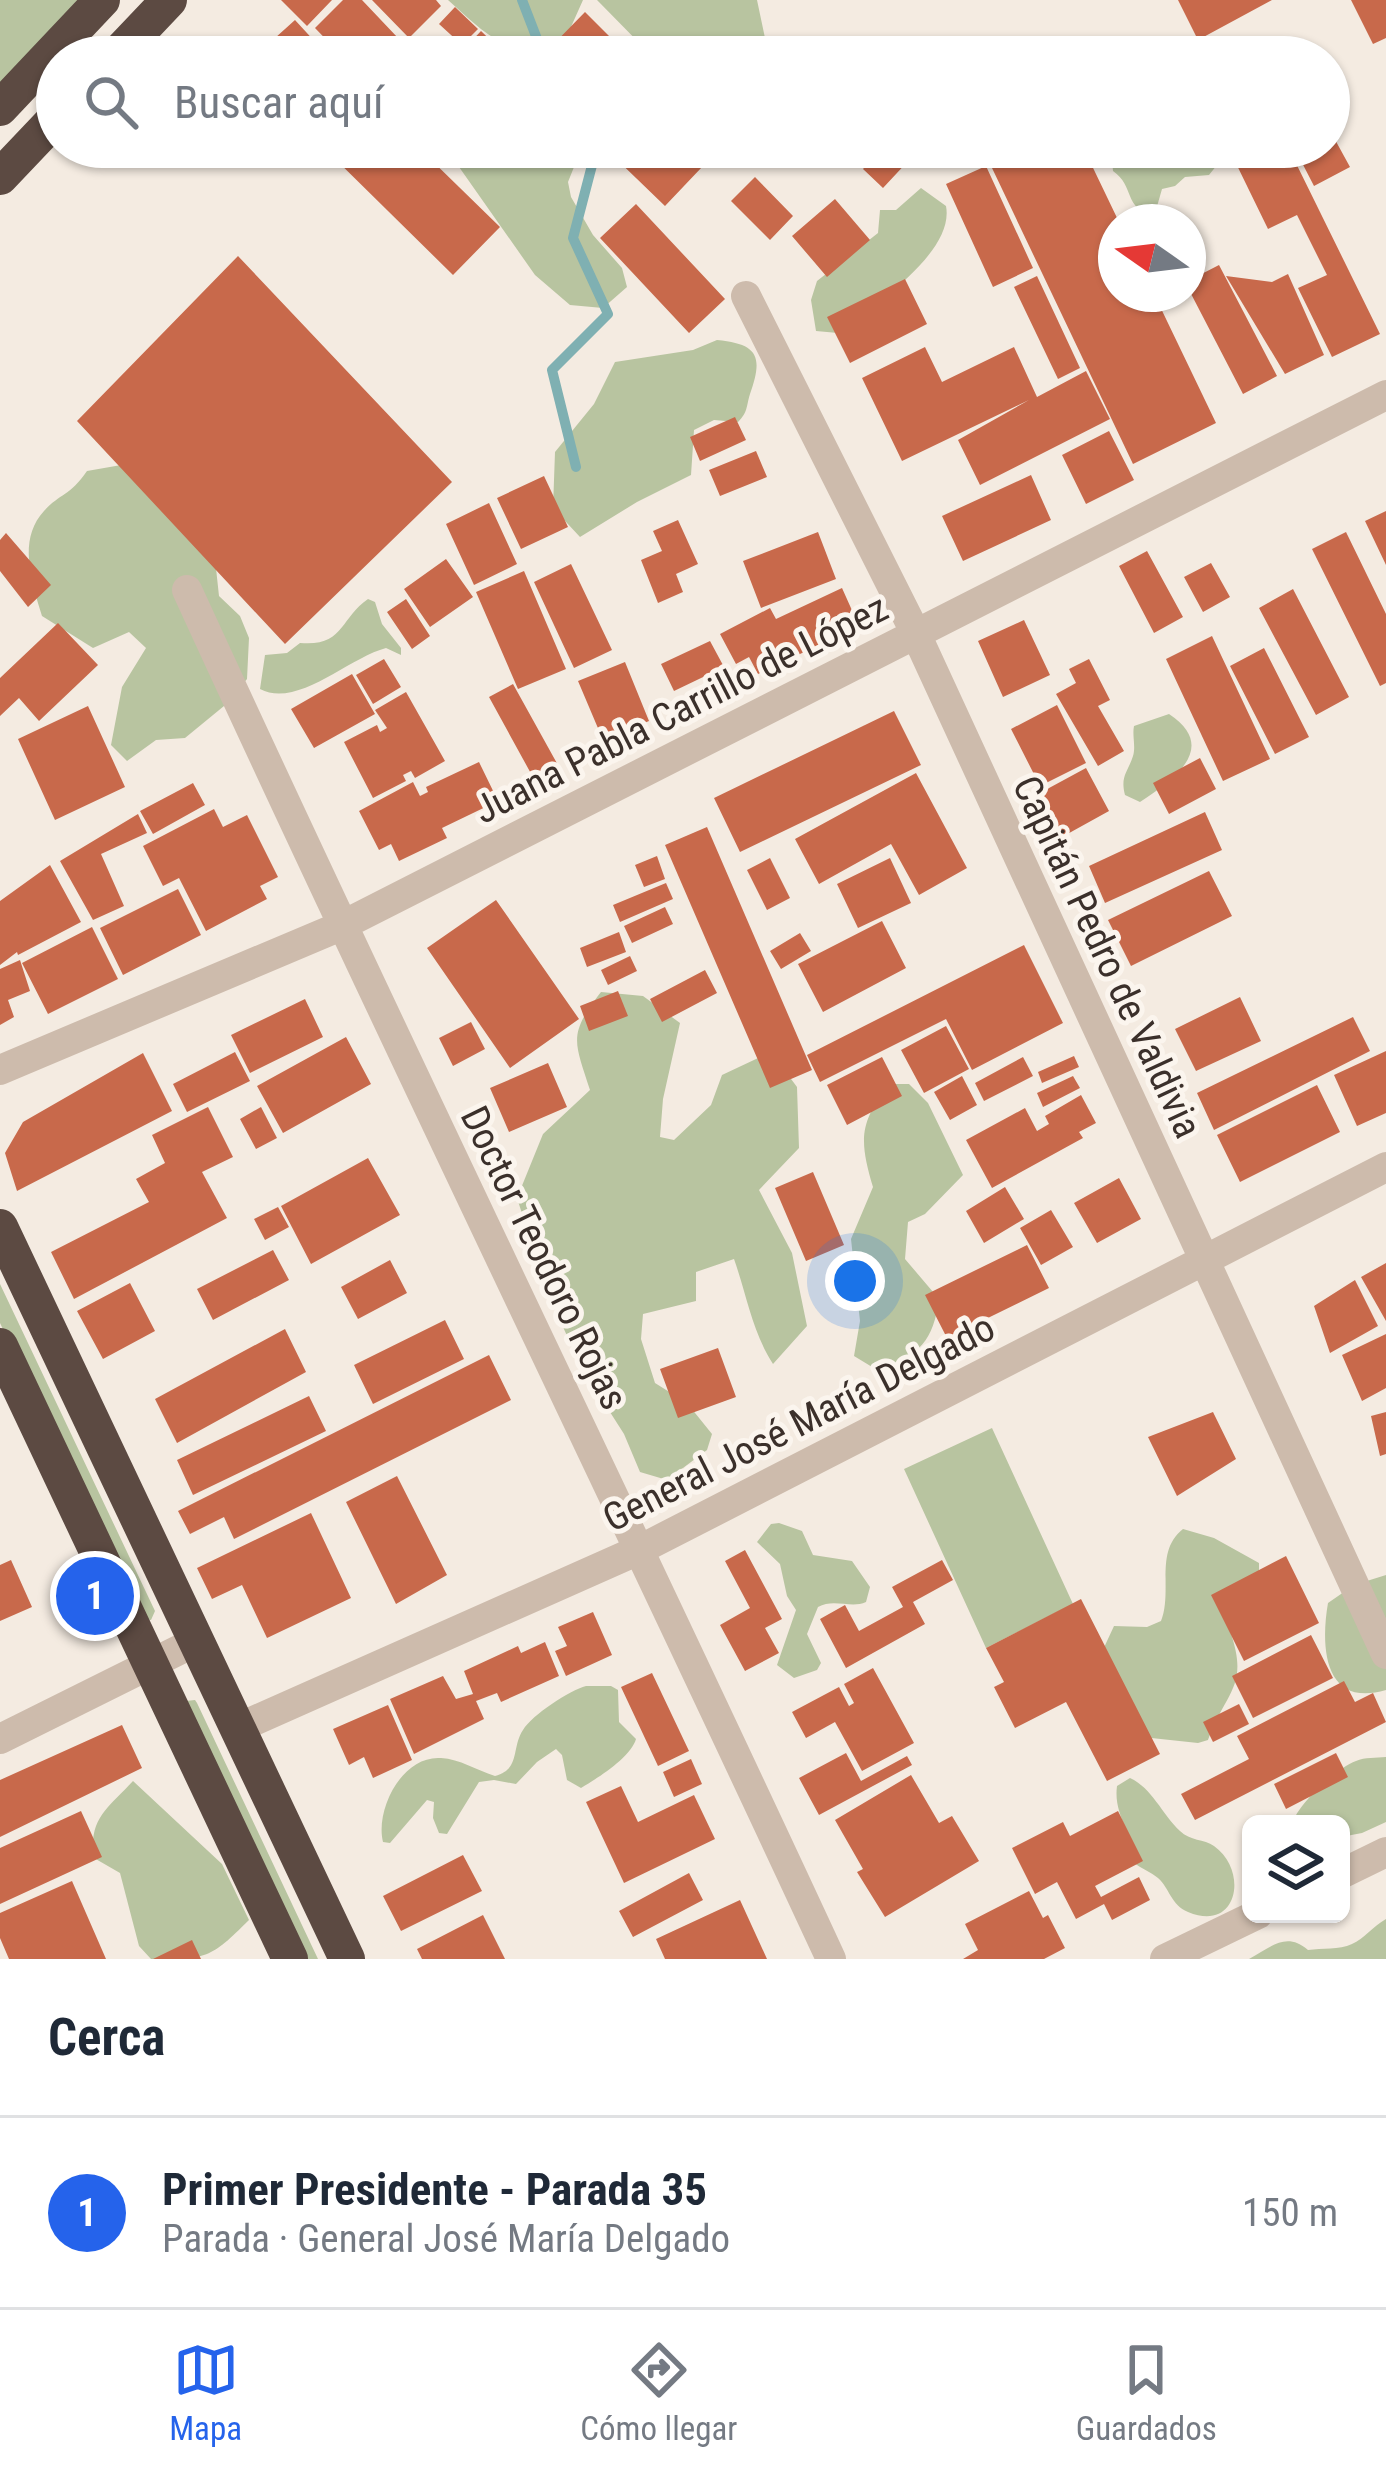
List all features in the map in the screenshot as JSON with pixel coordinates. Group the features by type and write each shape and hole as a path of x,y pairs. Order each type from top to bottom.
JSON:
{"highway":[{"path":"68,36 102,0"},
{"path":"99,36 134,0"},
{"path":"120,36 154,0"},
{"path":"135,36 169,0"},
{"path":"0,108 36,70"},
{"path":"0,134 36,99"},
{"path":"0,160 36,123"},
{"path":"0,177 36,139"},
{"path":"0,1227 347,1959"},
{"path":"0,1346 290,1959"}],"street":[{"name":"Capitán Pedro de Valdivia","path":"746,296 916,634 1386,1654"},
{"name":"Juana Pabla Carrillo de López","path":"0,1070 341,926 1386,395"},
{"name":"Doctor Teodoro Rojas","path":"187,590 341,926 641,1549 831,1959"},
{"name":"General José María Delgado","path":"238,1728 641,1549 1386,1167"},
{"path":"0,1739 195,1642"},
{"path":"1350,1870 1386,1852"},
{"path":"1165,1959 1242,1922"}],"green space":[{"path":"0,0 89,0 56,36 36,36 36,58 0,97"},
{"path":"448,0 583,0 567,36 492,36"},
{"path":"597,0 757,0 765,36 632,36"},
{"path":"460,168 574,168 568,182 571,197 593,235 622,268 627,287 603,308 570,305 535,275"},
{"path":"1113,168 1215,168 1209,175 1185,177 1162,189 1158,204 1135,204"},
{"path":"921,188 946,206 938,242 925,260 838,333 816,331 811,300 817,281 878,233 880,210 896,210"},
{"path":"717,340 742,345 754,355 756,371 744,415 738,422 714,420 694,430 691,475 580,537 553,508 555,452 594,404 615,362 693,350"},
{"path":"127,464 215,559 219,596 240,616 249,638 247,679 224,706 185,738 156,740 127,761 111,745 122,687 146,648 129,632 93,648 42,616 29,548 44,511 87,471"},
{"path":"368,599 375,602 401,655 386,648 306,687 274,693 260,689 265,655 287,653 300,643 333,636"},
{"path":"1169,714 1184,727 1191,751 1166,784 1140,802 1125,795 1124,789 1134,752 1134,726"},
{"path":"601,992 643,996 680,1023 663,1099 660,1137 674,1140 711,1105 722,1075 771,1052 797,1087 799,1148 759,1190 792,1253 807,1326 773,1364 755,1326 734,1259 696,1272 696,1301 643,1314 641,1339 655,1383 687,1403 712,1434 707,1450 667,1480 640,1472 624,1434 580,1365 547,1291 517,1198 543,1134 590,1090 577,1038 583,1018"},
{"path":"890,1084 909,1084 928,1103 963,1175 925,1214 908,1222 905,1259 939,1299 933,1326 922,1344 882,1373 854,1356 860,1321 851,1239 873,1187 865,1156 867,1121"},
{"path":"0,1284 155,1611 151,1620 139,1618 0,1323"},
{"path":"992,1428 1073,1604 986,1648 904,1469"},
{"path":"771,1524 802,1531 813,1555 852,1561 870,1587 866,1602 818,1607 807,1634 821,1663 817,1670 794,1678 777,1665 796,1610 787,1596 780,1564 757,1542"},
{"path":"1183,1529 1214,1538 1259,1563 1259,1579 1230,1631 1237,1665 1233,1688 1208,1740 1198,1743 1142,1737 1101,1654 1114,1626 1147,1627 1161,1621 1166,1560"},
{"path":"1386,1575 1386,1690 1350,1690 1339,1683 1327,1655 1328,1603 1354,1585"},
{"path":"586,1686 618,1690 619,1722 636,1739 613,1766 581,1788 567,1780 562,1755 556,1749 516,1784 479,1782 447,1834 439,1833 434,1802 427,1800 390,1843 383,1842 388,1801 414,1765 441,1758 495,1776 503,1773 528,1724"},
{"path":"195,1700 318,1959 300,1959 186,1701"},
{"path":"1386,1757 1386,1822 1350,1835 1350,1815 1297,1815 1338,1771 1359,1760"},
{"path":"1130,1778 1145,1788 1180,1831 1214,1846 1225,1857 1232,1870 1233,1896 1218,1914 1205,1916 1182,1909 1158,1878 1134,1863 1117,1797 1117,1786"},
{"path":"133,1781 222,1864 249,1920 206,1954 151,1959 139,1946 120,1873 94,1858 97,1824"},
{"path":"1386,1919 1386,1959 1249,1959 1285,1941 1308,1950 1347,1946"}],"building":[{"path":"281,0 332,0 307,26"},
{"path":"343,0 362,0 396,36 323,36 315,28"},
{"path":"372,0 436,0 441,6 407,36"},
{"path":"1178,0 1272,0 1205,36 1196,36"},
{"path":"1351,0 1386,0 1386,38 1373,44"},
{"path":"455,7 478,29 471,36 452,36 439,24"},
{"path":"585,12 609,36 562,36"},
{"path":"295,20 310,36 277,36"},
{"path":"344,168 440,168 500,227 453,275"},
{"path":"626,168 701,168 665,206"},
{"path":"864,168 902,168 883,188"},
{"path":"987,168 1033,268 993,287 946,184"},
{"path":"992,168 1093,168 1110,204 1098,204 1098,312 1163,312 1216,423 1133,464"},
{"path":"1238,168 1298,168 1380,334 1332,357 1298,288 1327,275 1297,215 1268,229"},
{"path":"1305,168 1348,168 1314,186"},
{"path":"755,177 793,216 770,240 731,201"},
{"path":"835,199 870,240 827,277 792,236"},
{"path":"636,204 725,299 689,333 600,238"},
{"path":"238,256 452,482 285,644 77,421"},
{"path":"1219,265 1277,376 1243,394 1200,312 1206,312 1206,272"},
{"path":"1288,274 1324,355 1285,374 1226,276 1272,282"},
{"path":"1037,276 1080,368 1058,379 1014,287"},
{"path":"905,279 927,324 850,363 827,317"},
{"path":"925,347 942,382 1014,347 1037,397 1086,371 1110,419 980,485 958,440 1029,400 902,461 862,378"},
{"path":"735,417 746,440 700,461 690,437"},
{"path":"1109,431 1134,480 1086,504 1062,455"},
{"path":"756,451 767,477 720,496 709,470"},
{"path":"1031,475 1051,520 963,561 942,516"},
{"path":"544,476 568,527 521,549 497,498"},
{"path":"489,503 517,564 474,585 446,524"},
{"path":"1386,511 1386,565 1365,521"},
{"path":"678,520 698,564 676,574 683,592 658,603 641,560 662,551 653,531"},
{"path":"818,532 836,579 761,608 743,561"},
{"path":"1346,532 1386,614 1386,683 1380,686 1312,549"},
{"path":"6,533 51,585 28,607 0,571 0,540"},
{"path":"1147,551 1183,617 1154,633 1119,566"},
{"path":"446,559 473,597 430,627 404,589"},
{"path":"1211,563 1230,597 1203,612 1184,577"},
{"path":"571,564 612,650 574,668 534,582"},
{"path":"524,571 566,669 518,689 476,592"},
{"path":"842,588 859,626 758,674 749,657 736,664 720,634 770,608 776,619"},
{"path":"1293,589 1349,697 1316,715 1259,608"},
{"path":"406,599 430,636 412,649 387,612"},
{"path":"1024,620 1050,675 1003,697 978,641"},
{"path":"58,623 98,665 39,721 19,698 0,716 0,678"},
{"path":"1212,636 1270,759 1223,781 1166,659"},
{"path":"710,641 724,667 674,691 661,664"},
{"path":"1264,648 1309,737 1275,754 1230,666"},
{"path":"384,659 401,687 373,704 356,675"},
{"path":"1089,659 1110,700 1098,706 1124,751 1098,766 1056,694 1076,683 1069,669"},
{"path":"625,662 649,721 603,740 578,681"},
{"path":"352,674 375,714 314,748 291,709"},
{"path":"513,684 564,776 540,790 489,697"},
{"path":"406,692 445,761 415,778 411,771 403,775 406,781 373,798 344,742 377,725 380,732 387,728 375,710"},
{"path":"1057,705 1086,763 1040,786 1011,729"},
{"path":"88,706 125,787 55,820 18,739"},
{"path":"894,711 921,765 740,852 714,798"},
{"path":"1200,758 1216,789 1169,814 1153,783"},
{"path":"479,762 498,801 442,828 447,838 399,861 391,844 379,850 359,811 413,782 420,796 428,792 426,787"},
{"path":"1086,768 1109,811 1062,837 1038,794"},
{"path":"916,773 967,868 919,895 891,844 819,884 795,839"},
{"path":"193,783 205,805 153,834 140,811"},
{"path":"214,809 223,827 247,815 278,877 260,886 267,899 206,931 179,878 163,886 143,846"},
{"path":"1205,812 1222,850 1105,903 1089,866"},
{"path":"138,814 147,833 101,854 124,906 93,920 60,861"},
{"path":"707,827 812,1070 770,1088 665,845"},
{"path":"657,856 665,879 644,887 635,865"},
{"path":"770,858 790,898 767,910 747,870"},
{"path":"890,858 911,903 858,928 837,884"},
{"path":"50,865 81,922 0,965 0,901"},
{"path":"1209,871 1232,916 1131,966 1108,920"},
{"path":"666,883 673,899 620,922 613,905"},
{"path":"178,889 201,935 123,975 100,928"},
{"path":"496,900 579,1019 510,1068 427,948"},
{"path":"665,907 673,924 632,943 624,926"},
{"path":"882,921 906,968 823,1012 798,964"},
{"path":"92,927 118,979 48,1014 22,963"},
{"path":"619,932 626,952 587,967 580,948"},
{"path":"800,933 811,951 781,969 770,951"},
{"path":"1024,945 1063,1023 972,1070 946,1019 820,1082 807,1055"},
{"path":"630,956 637,971 608,985 601,970"},
{"path":"20,960 30,991 8,1000 14,1017 0,1025 0,969"},
{"path":"705,970 717,993 662,1022 650,999"},
{"path":"618,991 628,1016 589,1031 580,1006"},
{"path":"1240,997 1261,1041 1196,1071 1175,1029"},
{"path":"305,999 323,1037 250,1073 231,1035"},
{"path":"1353,1017 1370,1051 1214,1130 1197,1093"},
{"path":"471,1022 485,1049 453,1066 439,1038"},
{"path":"946,1026 969,1069 924,1093 901,1050"},
{"path":"346,1037 371,1084 283,1133 257,1086"},
{"path":"1386,1051 1386,1113 1357,1126 1334,1075"},
{"path":"235,1052 250,1081 187,1112 173,1084"},
{"path":"143,1053 172,1111 17,1191 5,1153 23,1122"},
{"path":"1074,1056 1079,1067 1042,1083 1038,1072"},
{"path":"882,1057 902,1096 847,1125 827,1085"},
{"path":"1023,1057 1033,1076 984,1101 975,1083"},
{"path":"548,1063 567,1107 509,1132 490,1088"},
{"path":"962,1076 977,1105 950,1120 934,1092"},
{"path":"1073,1076 1080,1088 1043,1107 1037,1093"},
{"path":"1317,1085 1340,1132 1240,1182 1217,1135"},
{"path":"1081,1095 1096,1123 1079,1132 1083,1138 992,1188 966,1140 1025,1108 1037,1131 1049,1124 1045,1116"},
{"path":"208,1107 233,1157 202,1172 227,1218 74,1299 51,1252 149,1202 136,1179 165,1163 152,1135"},
{"path":"261,1107 277,1138 256,1149 240,1119"},
{"path":"368,1158 400,1215 311,1264 281,1206"},
{"path":"813,1172 844,1245 806,1261 775,1188"},
{"path":"1119,1178 1141,1219 1097,1243 1074,1203"},
{"path":"1005,1187 1024,1219 984,1243 966,1211"},
{"path":"278,1207 289,1227 265,1240 254,1219"},
{"path":"1051,1210 1073,1247 1041,1265 1020,1228"},
{"path":"1027,1245 1049,1288 947,1338 925,1295"},
{"path":"273,1250 289,1280 213,1320 197,1289"},
{"path":"390,1260 407,1293 358,1319 341,1287"},
{"path":"1386,1263 1386,1321 1361,1277"},
{"path":"1355,1280 1378,1326 1330,1353 1314,1306"},
{"path":"130,1283 155,1331 103,1359 77,1311"},
{"path":"445,1320 464,1359 373,1404 354,1365"},
{"path":"285,1329 306,1372 177,1443 155,1399"},
{"path":"1386,1334 1386,1388 1362,1401 1342,1355"},
{"path":"718,1348 736,1397 678,1418 660,1369"},
{"path":"489,1355 511,1400 234,1539 224,1517 190,1534 178,1511"},
{"path":"309,1396 326,1431 193,1495 177,1460"},
{"path":"1213,1412 1236,1459 1177,1496 1148,1437"},
{"path":"1386,1412 1386,1454 1380,1456 1371,1416"},
{"path":"397,1476 447,1575 396,1604 346,1502"},
{"path":"311,1513 351,1598 267,1638 242,1585 212,1599 197,1568"},
{"path":"745,1550 782,1619 765,1628 779,1653 745,1671 720,1625 750,1608 725,1561"},
{"path":"1286,1556 1319,1623 1244,1661 1211,1595"},
{"path":"11,1560 32,1607 0,1621 0,1565"},
{"path":"942,1560 953,1580 913,1602 925,1624 846,1668 820,1619 845,1605 859,1631 903,1607 892,1587"},
{"path":"1081,1599 1160,1754 1107,1781 1066,1702 1015,1728 994,1687 1004,1682 986,1648"},
{"path":"593,1612 612,1655 566,1676 555,1651 567,1646 558,1627"},
{"path":"1311,1635 1333,1678 1253,1718 1232,1676"},
{"path":"545,1642 559,1676 501,1702 497,1693 476,1701 484,1719 414,1754 390,1699 443,1676 456,1699 473,1694 464,1671 518,1646 521,1653"},
{"path":"873,1668 914,1743 862,1771 835,1722 806,1738 792,1712 839,1687 849,1706 854,1703 844,1684"},
{"path":"652,1673 689,1751 658,1766 621,1687"},
{"path":"1344,1681 1355,1702 1373,1693 1386,1722 1195,1820 1181,1794 1249,1759 1237,1736"},
{"path":"1239,1704 1249,1724 1213,1742 1203,1722"},
{"path":"388,1705 412,1760 373,1778 364,1757 349,1765 333,1729"},
{"path":"122,1725 142,1768 0,1837 0,1780"},
{"path":"846,1753 861,1781 907,1756 912,1765 819,1815 799,1778"},
{"path":"1336,1753 1348,1777 1286,1809 1274,1784"},
{"path":"691,1759 702,1784 674,1797 663,1772"},
{"path":"911,1775 939,1823 952,1816 979,1861 885,1917 857,1872 863,1869 835,1820"},
{"path":"621,1786 638,1822 694,1795 715,1839 624,1883 586,1802"},
{"path":"81,1811 102,1857 0,1904 0,1848"},
{"path":"1118,1811 1143,1861 1095,1886 1101,1897 1139,1877 1150,1900 1112,1920 1104,1904 1076,1919 1057,1882 1035,1894 1012,1848 1063,1822 1070,1836"},
{"path":"463,1855 482,1891 401,1931 383,1896"},
{"path":"689,1873 703,1900 633,1937 619,1911"},
{"path":"72,1881 106,1959 9,1959 0,1938 0,1913"},
{"path":"1029,1891 1065,1948 1044,1959 963,1959 978,1950 965,1924"},
{"path":"740,1900 767,1959 665,1959 656,1939"},
{"path":"483,1915 505,1959 422,1959 417,1949"},
{"path":"192,1940 201,1959 153,1959"}],"waterway":[{"path":"522,0 536,36"},
{"path":"576,467 552,370 608,314 573,238 591,168"}],"place":[{"name":"Primer Presidente - Parada 35","path":"95,1596"}]}
